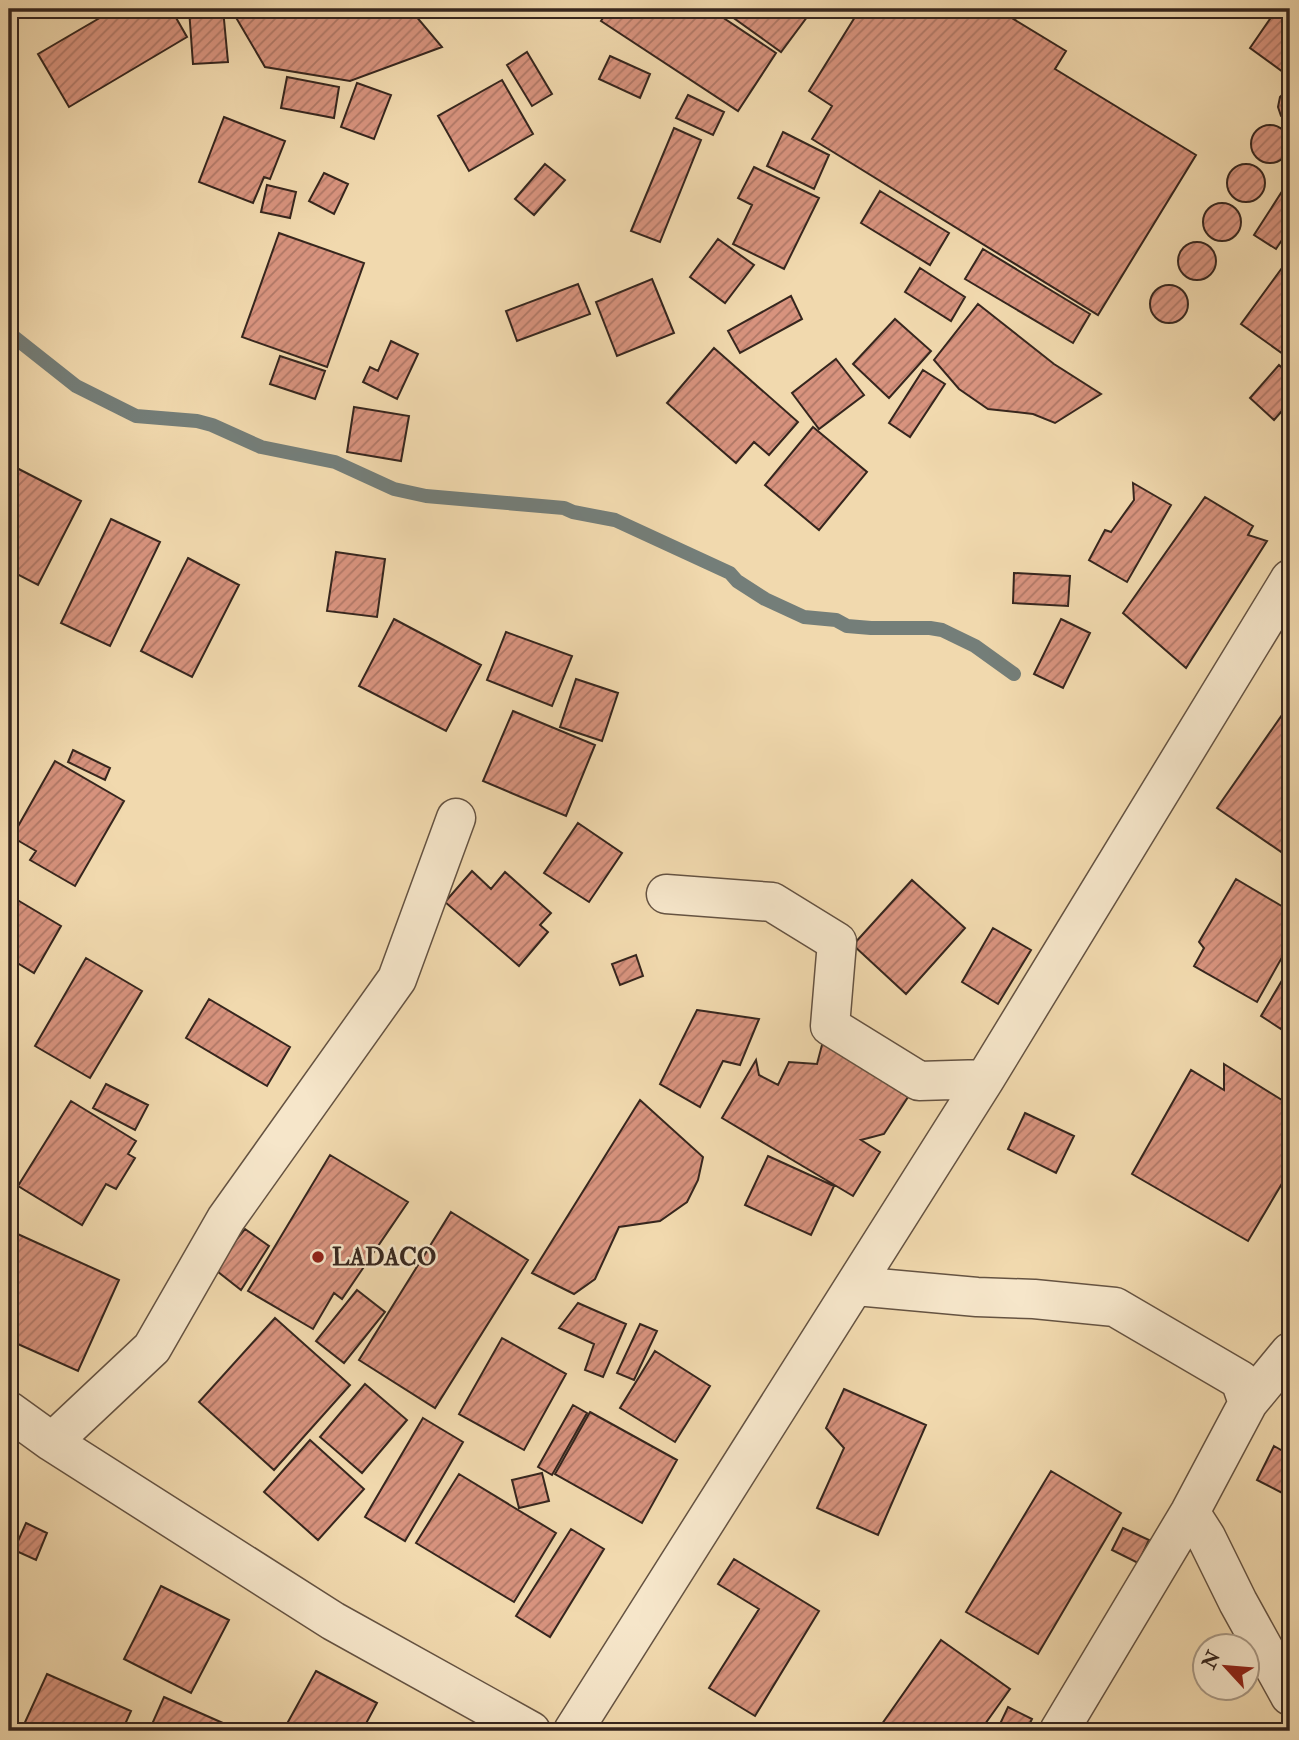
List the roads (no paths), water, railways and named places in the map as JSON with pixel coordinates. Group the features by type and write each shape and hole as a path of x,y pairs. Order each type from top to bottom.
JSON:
{"street":[{"path":"573,1731 985,1079 1290,579"},
{"path":"52,1442 152,1349 226,1219 397,979 456,818"},
{"path":"666,894 772,902 837,942 830,1027 919,1081 985,1079"},
{"path":"856,1286 1115,1307 1240,1380 1248,1403"},
{"path":"1059,1731 1190,1512 1248,1403 1290,1352"},
{"path":"9,1411 52,1442 334,1621 531,1731"},
{"path":"1190,1512 1206,1537 1290,1696"}],"waterway":[{"path":"9,333 76,386 136,416 197,421 212,425 261,447 335,462 394,489 426,496 564,508 615,520 730,573 737,581 765,599 804,617 836,620 847,626 942,630 975,646 1014,674"}],"place":[{"name":"LADACO","path":"318,1257"}]}
